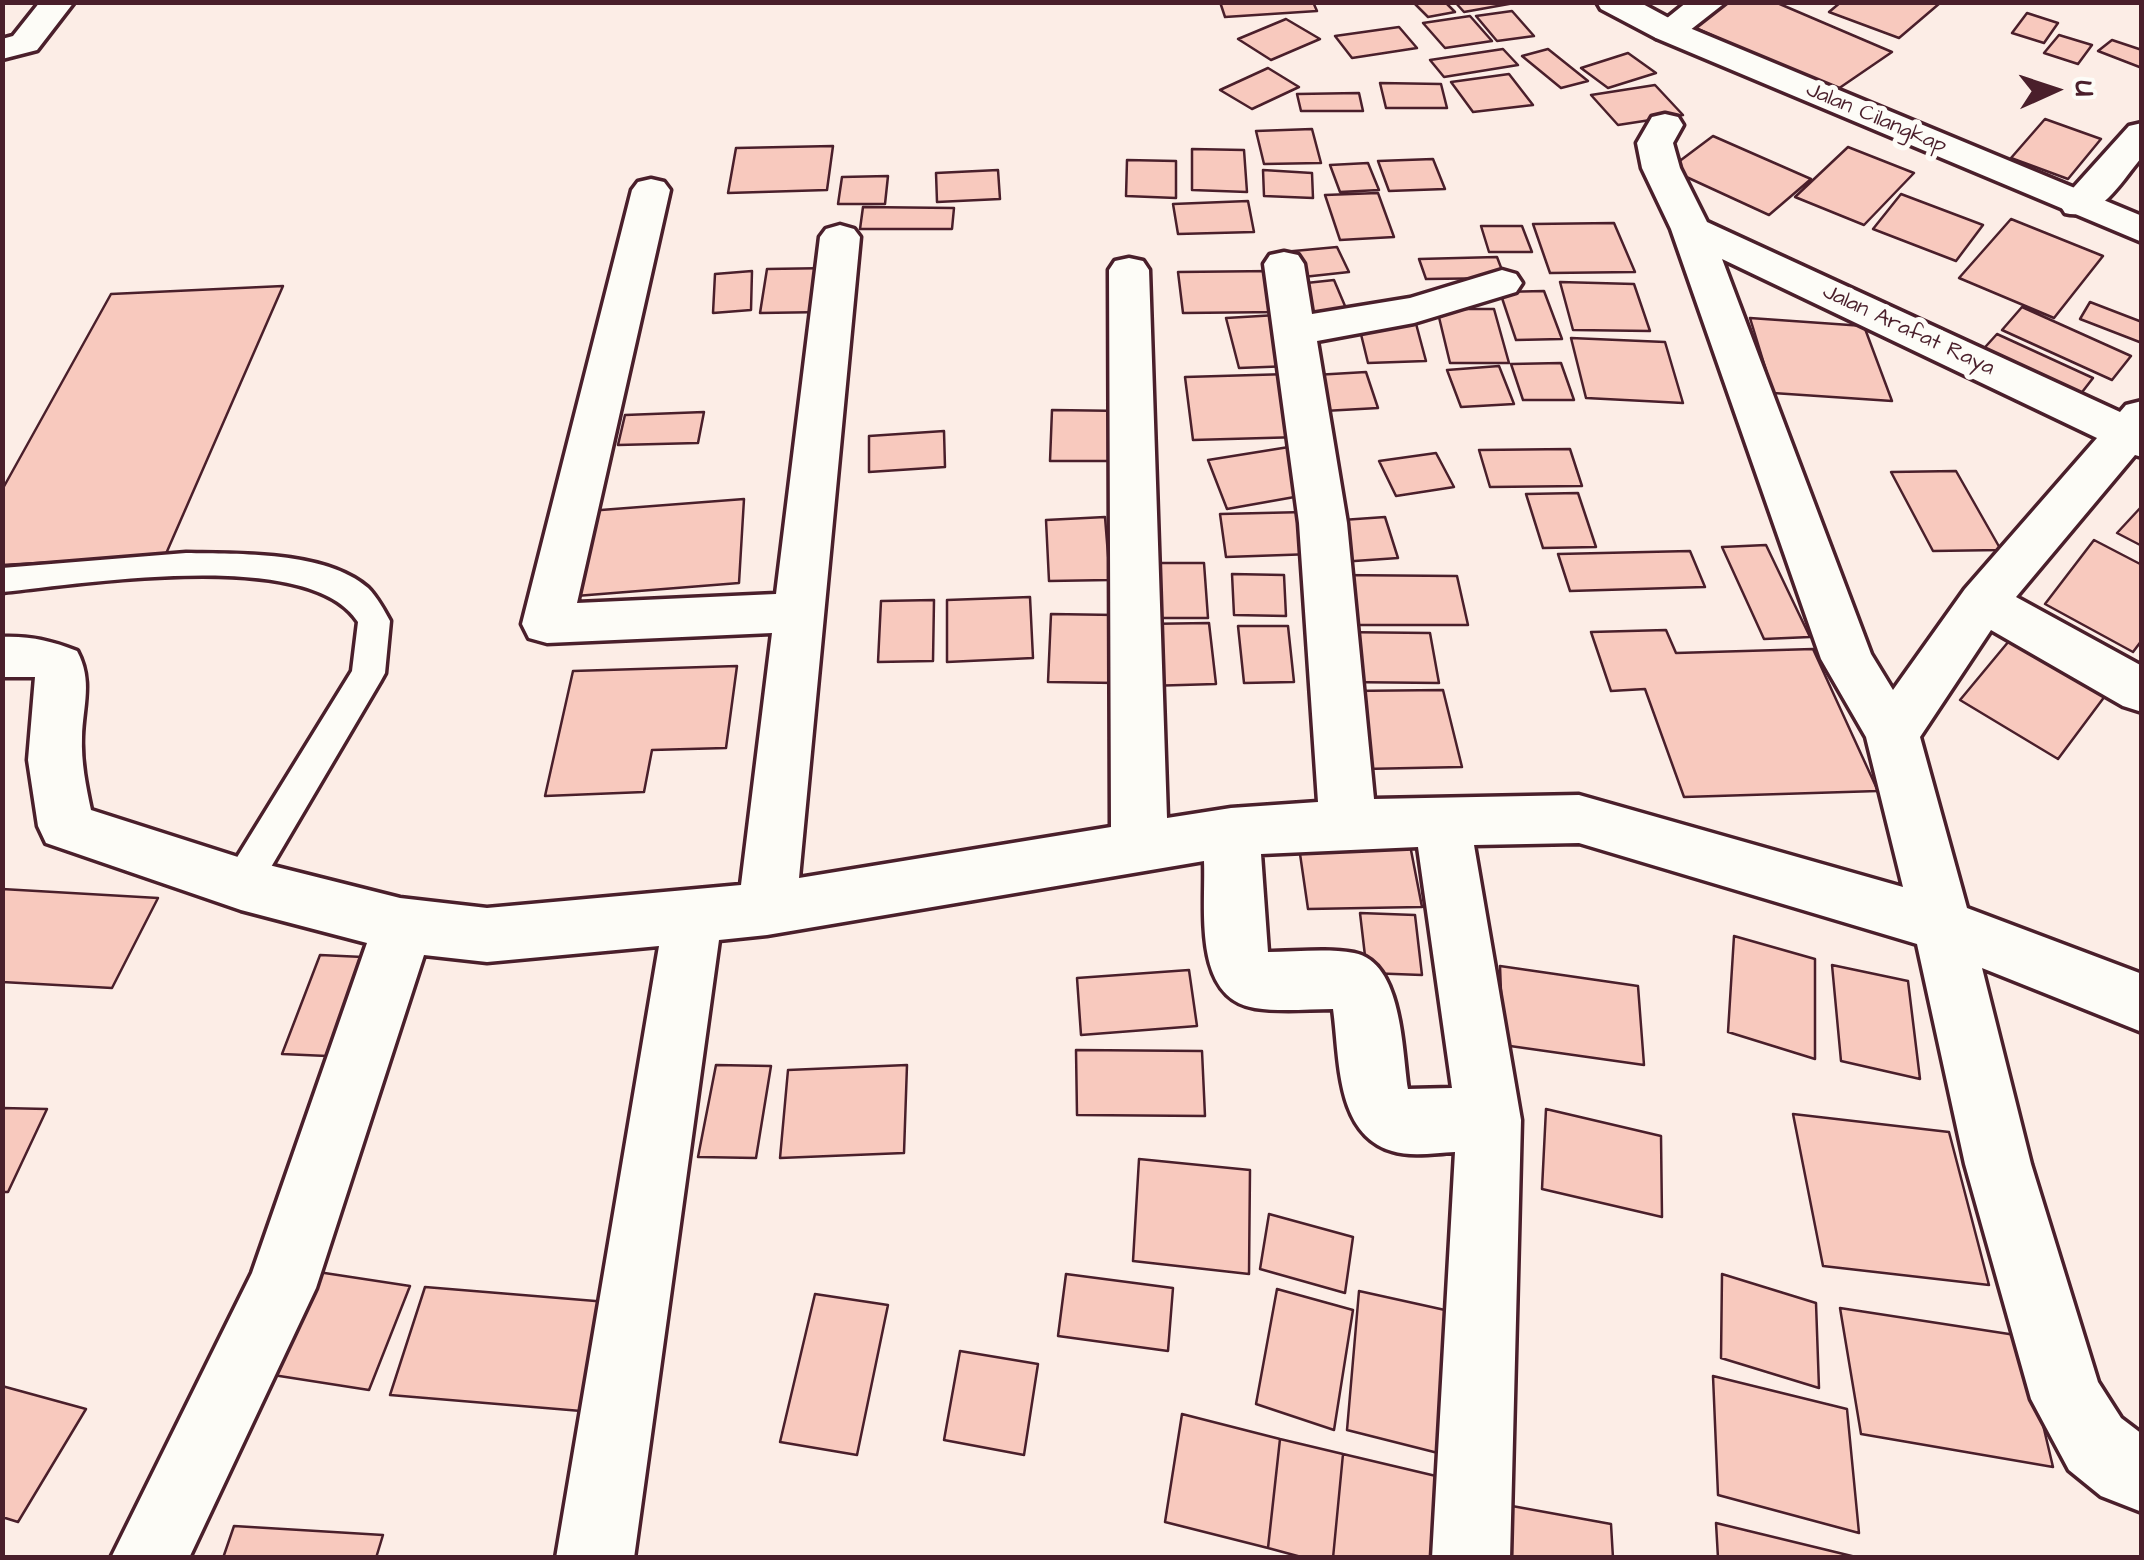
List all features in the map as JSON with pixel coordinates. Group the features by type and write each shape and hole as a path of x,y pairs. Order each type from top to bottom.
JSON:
{"street":[{"path":"2,49 25,43 36,34 58,2"},
{"name":"Jalan Cilangkap","path":"1613,2 1668,31 2142,230"},
{"path":"1668,31 1710,2"},
{"path":"1665,125 1655,143 1661,168 1691,229 1847,659 1892,734 1998,1164 2067,1399 2118,1460"},
{"path":"2079,205 2142,134"},
{"path":"651,190 547,624 800,612"},
{"name":"Jalan Arafat Raya","path":"1691,229 2136,430"},
{"path":"767,909 840,237"},
{"path":"1284,264 1324,524 1348,824"},
{"path":"1129,270 1139,845"},
{"path":"1294,330 1414,310 1502,283"},
{"path":"1892,734 1983,602 2136,430"},
{"path":"1983,602 2142,691"},
{"path":"2,657 34,656 59,665 64,684 55,734 55,776 66,826 241,884 400,925 487,935 693,918 1230,832 1348,824 1579,819 1942,925 2142,1004"},
{"path":"1442,821 1489,1120 1471,1558"},
{"path":"1230,832 1238,960 1247,977 1354,981 1360,989 1380,1105 1386,1114 1396,1120 1489,1120"},
{"path":"595,1558 693,918"},
{"path":"150,1558 281,1288 393,961 400,925"}],"lane":[{"path":"2,580 226,563 296,571 355,595 374,620 368,672 241,884"}],"building":[{"path":"1220,2 1313,2 1317,11 1225,17"},
{"path":"1413,2 1445,2 1455,12 1428,17"},
{"path":"1455,2 1520,2 1464,12"},
{"path":"1727,2 1775,2 1892,52 1835,91 1689,25"},
{"path":"1841,2 1940,3 1899,38 1829,12"},
{"path":"1512,11 1534,36 1497,41 1476,16"},
{"path":"2027,13 2058,23 2044,43 2012,33"},
{"path":"1470,16 1492,41 1445,48 1423,23"},
{"path":"1286,19 1320,39 1271,60 1238,39"},
{"path":"1399,27 1417,48 1352,58 1335,36"},
{"path":"2059,35 2092,45 2078,64 2044,53"},
{"path":"2112,40 2142,50 2142,68 2098,51"},
{"path":"1503,49 1518,65 1444,77 1430,60"},
{"path":"1548,49 1588,81 1561,88 1522,56"},
{"path":"1628,53 1656,73 1608,88 1581,68"},
{"path":"1268,68 1299,87 1252,109 1220,90"},
{"path":"1509,74 1533,105 1473,112 1451,82"},
{"path":"1380,83 1441,84 1447,108 1386,108"},
{"path":"1655,85 1683,115 1618,125 1591,95"},
{"path":"1359,93 1363,111 1301,111 1297,94"},
{"path":"2045,119 2101,139 2068,179 2011,158"},
{"path":"1312,129 1321,163 1264,164 1256,131"},
{"path":"1713,136 1811,179 1769,215 1669,169"},
{"path":"833,146 827,190 728,193 736,148"},
{"path":"1848,147 1914,173 1864,225 1795,197"},
{"path":"1192,149 1244,150 1247,192 1192,190"},
{"path":"1433,159 1445,189 1389,191 1378,161"},
{"path":"1127,160 1176,161 1176,198 1126,196"},
{"path":"1368,163 1379,190 1340,192 1330,165"},
{"path":"998,170 1000,199 937,202 936,173"},
{"path":"1263,170 1312,173 1313,198 1264,196"},
{"path":"888,176 885,204 838,204 842,177"},
{"path":"1378,193 1394,237 1340,240 1325,195"},
{"path":"1901,194 1983,225 1956,261 1873,229"},
{"path":"1248,201 1254,232 1178,234 1173,204"},
{"path":"863,207 954,208 952,229 860,229"},
{"path":"2011,219 2103,256 2054,318 1959,278"},
{"path":"1614,223 1635,272 1550,273 1533,224"},
{"path":"1481,226 1522,226 1532,252 1489,252"},
{"path":"1337,247 1349,272 1294,278 1283,252"},
{"path":"1497,257 1505,278 1426,279 1419,259"},
{"path":"832,268 826,312 760,313 767,269"},
{"path":"752,271 751,310 713,313 715,274"},
{"path":"1273,271 1280,312 1183,313 1178,272"},
{"path":"1334,280 1348,313 1301,318 1288,285"},
{"path":"1560,282 1634,284 1650,331 1573,330"},
{"path":"283,286 165,556 2,565 2,490 111,294"},
{"path":"1544,291 1562,339 1516,340 1500,292"},
{"path":"2090,302 2142,322 2142,343 2080,319"},
{"path":"2022,307 2131,356 2112,380 2002,330"},
{"path":"1437,309 1494,309 1509,363 1450,363"},
{"path":"1277,315 1291,366 1239,368 1226,318"},
{"path":"1750,318 1864,326 1892,401 1773,393"},
{"path":"1415,320 1426,361 1368,363 1358,322"},
{"path":"1997,334 2093,378 2076,400 1978,355"},
{"path":"1571,338 1665,342 1683,403 1586,398"},
{"path":"1561,363 1574,400 1523,400 1511,364"},
{"path":"1499,366 1514,404 1461,407 1447,370"},
{"path":"1366,372 1378,408 1324,411 1315,375"},
{"path":"1289,374 1301,437 1193,440 1185,377"},
{"path":"1052,410 1126,411 1126,461 1050,461"},
{"path":"704,412 698,443 618,445 625,415"},
{"path":"944,431 945,467 869,472 869,436"},
{"path":"1295,446 1317,493 1227,509 1208,460"},
{"path":"1570,449 1582,486 1490,487 1479,450"},
{"path":"1436,453 1454,487 1396,496 1379,461"},
{"path":"1956,471 2001,550 1933,551 1891,472"},
{"path":"1578,493 1596,547 1543,548 1526,494"},
{"path":"744,499 739,583 576,596 588,511"},
{"path":"2142,506 2142,546 2117,533"},
{"path":"1305,512 1313,554 1226,557 1220,514"},
{"path":"1105,517 1110,580 1049,581 1046,520"},
{"path":"1385,517 1398,558 1340,562 1328,521"},
{"path":"2094,540 2142,565 2142,640 2133,652 2045,604"},
{"path":"1766,545 1810,637 1764,639 1722,547"},
{"path":"1690,551 1705,587 1570,591 1558,554"},
{"path":"1139,563 1204,563 1208,618 1141,618"},
{"path":"1232,574 1284,575 1286,616 1234,615"},
{"path":"1335,575 1457,576 1468,625 1342,625"},
{"path":"1030,597 1033,658 947,662 947,600"},
{"path":"934,600 933,661 878,662 881,601"},
{"path":"1051,614 1116,615 1117,683 1048,682"},
{"path":"1209,623 1216,684 1147,686 1142,624"},
{"path":"1238,626 1288,626 1294,682 1244,683"},
{"path":"1666,630 1676,653 1813,649 1878,791 1684,797 1645,689 1611,691 1591,632"},
{"path":"1335,632 1430,633 1439,683 1342,682"},
{"path":"2009,641 2105,696 2058,759 1960,700"},
{"path":"737,666 726,748 652,750 644,792 545,796 573,671"},
{"path":"1443,690 1462,767 1363,769 1348,691"},
{"path":"1410,845 1422,907 1308,909 1299,847"},
{"path":"2,889 158,898 112,988 2,982"},
{"path":"1360,913 1415,915 1422,975 1367,973"},
{"path":"1734,936 1815,959 1815,1059 1728,1032"},
{"path":"320,955 363,957 327,1056 282,1054"},
{"path":"1832,965 1908,981 1920,1079 1841,1061"},
{"path":"1500,966 1638,986 1644,1065 1503,1045"},
{"path":"1189,970 1197,1026 1081,1035 1077,978"},
{"path":"1076,1050 1202,1051 1205,1116 1077,1115"},
{"path":"716,1065 771,1066 756,1158 698,1157"},
{"path":"907,1065 904,1153 780,1158 788,1070"},
{"path":"2,1108 47,1109 8,1192 2,1192"},
{"path":"1546,1109 1661,1136 1662,1217 1542,1189"},
{"path":"1793,1114 1949,1132 1989,1285 1823,1266"},
{"path":"1139,1159 1250,1170 1249,1274 1133,1261"},
{"path":"1269,1214 1353,1237 1345,1293 1260,1269"},
{"path":"318,1272 410,1286 369,1390 273,1375"},
{"path":"1066,1274 1173,1288 1168,1351 1058,1336"},
{"path":"1722,1274 1816,1303 1819,1388 1721,1358"},
{"path":"425,1287 632,1304 605,1413 390,1395"},
{"path":"1277,1289 1353,1310 1334,1430 1256,1404"},
{"path":"1359,1291 1445,1310 1438,1453 1347,1430"},
{"path":"815,1294 888,1305 857,1455 780,1442"},
{"path":"1840,1308 2022,1336 2053,1467 1861,1434"},
{"path":"960,1351 1038,1364 1024,1455 944,1440"},
{"path":"1713,1376 1847,1409 1859,1533 1718,1495"},
{"path":"2,1386 86,1409 18,1522 2,1517"},
{"path":"1182,1414 1280,1439 1268,1548 1165,1522"},
{"path":"1280,1439 1343,1454 1333,1558 1305,1558 1268,1548"},
{"path":"1343,1454 1436,1476 1432,1558 1333,1558"},
{"path":"1501,1504 1611,1524 1613,1558 1502,1558"},
{"path":"1716,1523 1860,1558 1718,1558"},
{"path":"234,1526 383,1535 376,1558 223,1558"}]}
